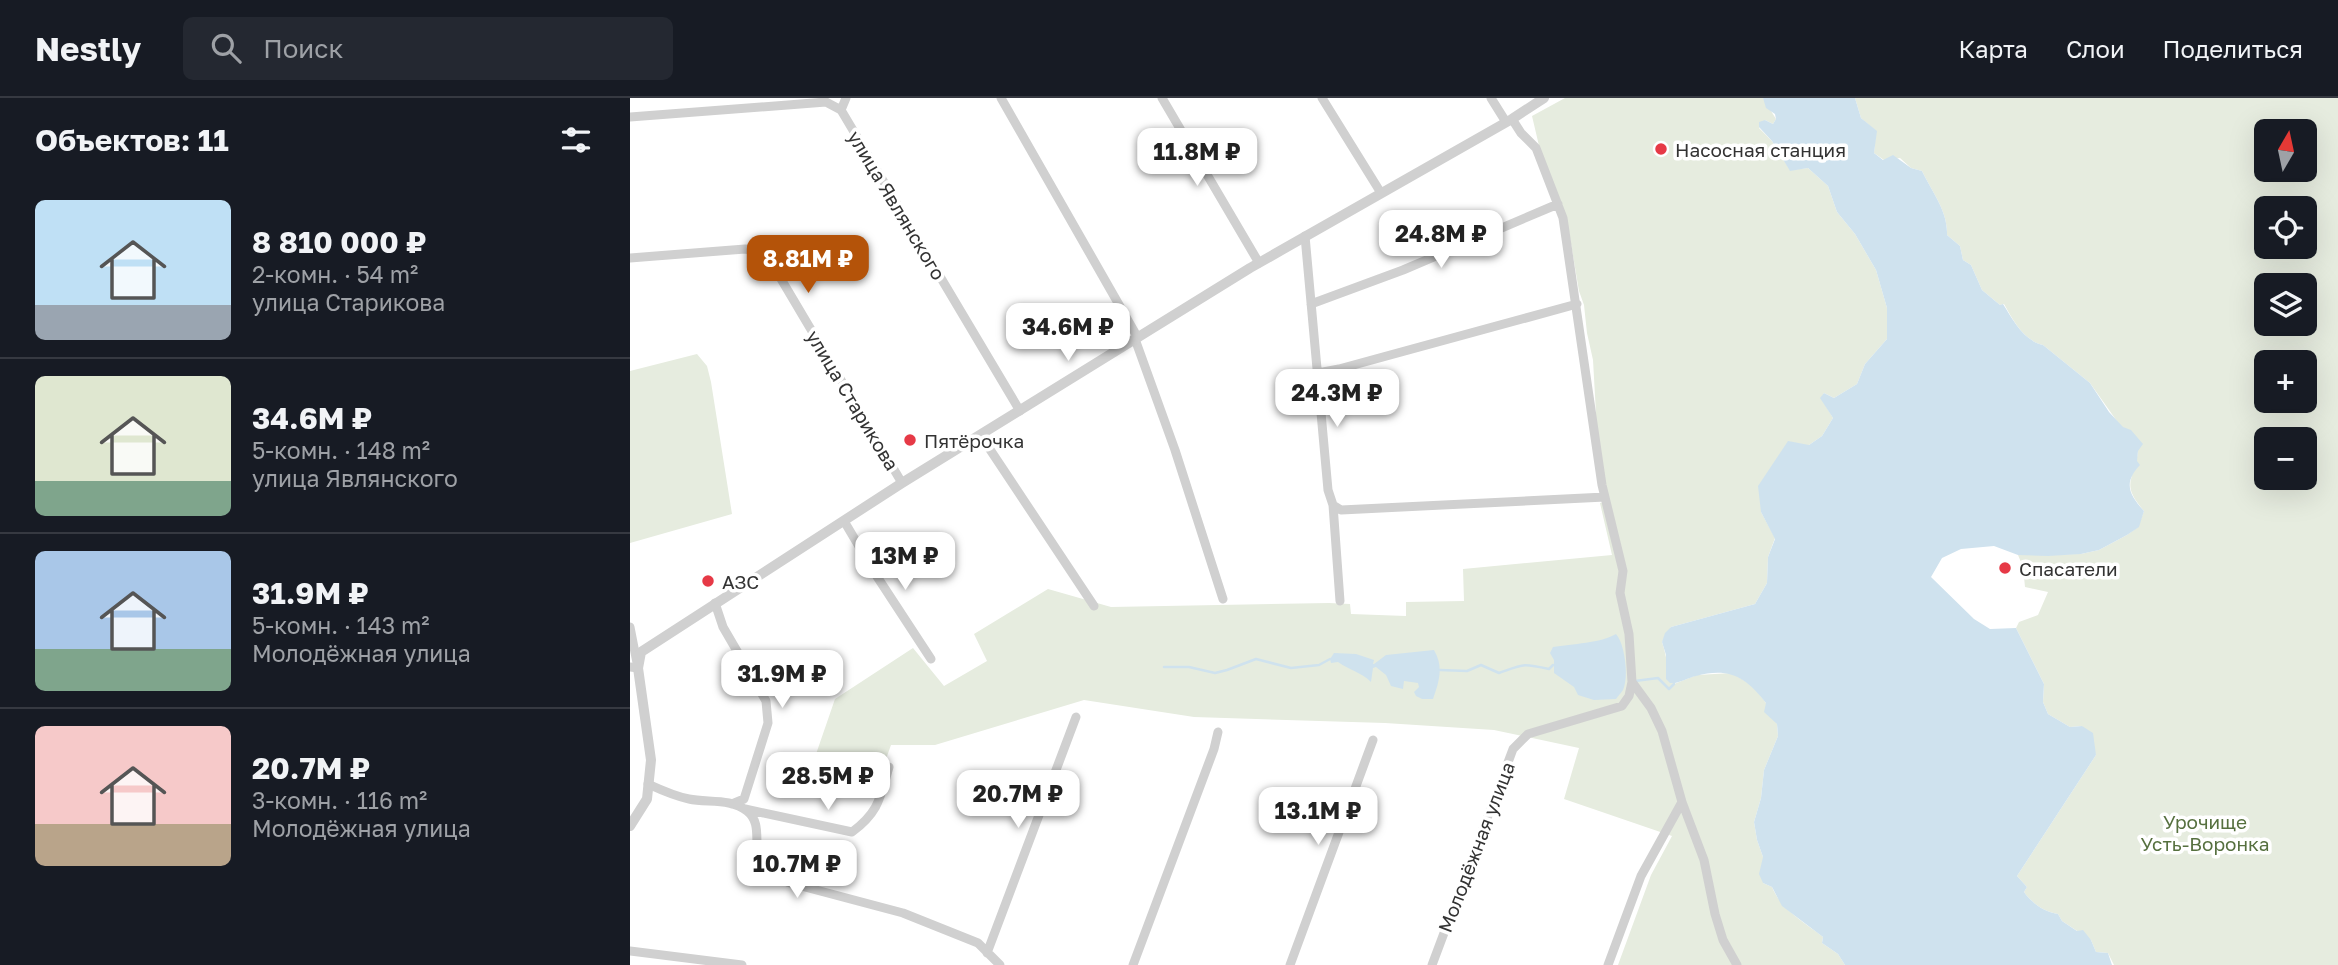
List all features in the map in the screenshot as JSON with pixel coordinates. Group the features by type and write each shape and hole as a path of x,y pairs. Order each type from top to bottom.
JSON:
{"street":[{"path":"841,110 846,98"},
{"path":"1001,98 1137,339 1223,599"},
{"path":"1162,98 1259,262"},
{"path":"1322,98 1381,193"},
{"path":"1491,98 1536,148 1563,218 1605,497 1623,571 1620,593 1629,634 1632,682 1651,708 1662,731 1682,802 1704,860 1723,940 1737,965"},
{"path":"634,668 641,652 902,483 1259,262 1509,121 1544,98"},
{"name":"улица Являнского","path":"630,117 826,102 841,110 1020,411"},
{"path":"1311,304 1403,270 1558,204"},
{"path":"1305,236 1340,601"},
{"name":"улица Старикова","path":"630,258 745,249 768,257 902,483"},
{"path":"1318,373 1577,304"},
{"path":"981,436 1094,606"},
{"path":"1332,505 1341,510 1605,497"},
{"path":"844,521 931,659"},
{"path":"715,603 723,627 766,701 768,723 744,799 732,804"},
{"path":"630,627 634,668 650,760 647,799 630,826"},
{"name":"Молодёжная улица","path":"1432,965 1513,749 1528,734 1622,706 1629,696 1632,682"},
{"path":"987,954 1076,718"},
{"path":"1133,965 1218,732"},
{"path":"1290,965 1373,740"},
{"path":"648,784 689,799 732,804 852,832 870,819 889,766"},
{"path":"1608,965 1641,876 1682,802"},
{"path":"745,809 754,817 758,858 775,876 790,883 903,913 978,943 1000,965"},
{"path":"630,951 742,965"}],"green space":[{"path":"1565,98 1763,98 1776,119 1773,124 1765,120 1759,128 1772,141 1790,170 1808,168 1828,186 1837,212 1855,234 1876,270 1887,308 1887,339 1865,364 1857,384 1834,398 1824,393 1821,398 1833,418 1822,436 1809,445 1761,512 1775,538 1768,557 1767,583 1755,604 1671,627 1662,642 1674,684 1697,675 1732,673 1753,686 1766,703 1777,724 1778,736 1764,770 1761,798 1754,822 1763,857 1763,883 1772,887 1794,915 1823,937 1822,943 1838,954 1845,965 1618,965 1651,875 1672,836 1564,799 1579,748 1494,730 1385,723 1194,717 1084,700 935,745 891,745 880,776 815,757 835,699 913,648 944,686 987,661 974,634 1048,589 1111,607 1329,603 1350,604 1351,614 1406,616 1406,602 1464,601 1463,569 1612,555 1600,503 1609,501 1594,428 1596,413 1593,360 1584,305 1569,232 1540,150 1532,116"},
{"name":"Урочище Усть-Воронка","path":"1855,98 2338,98 2338,965 2114,965 2108,953 2096,952 2091,940 2062,921 2058,914 2039,906 2024,892 2027,887 2017,876 2096,755 2082,726 2070,727 2048,714 2043,702 2044,684 2016,628 2019,622 2038,615 2048,592 2025,587 2023,567 2018,555 2081,554 2099,550 2138,527 2144,511 2132,494 2130,482 2138,451 2090,383 2043,345 2030,339 2015,323 2004,304 2000,305 1982,290 1971,265 1963,260 1960,246 1947,235 1942,210 1922,171 1911,168 1900,158 1884,160 1874,153 1876,131 1861,118"},
{"path":"697,354 707,366 711,382 732,514 630,543 630,371"}],"water":[{"path":"1763,98 1855,98 1861,118 1877,131 1874,153 1883,160 1893,155 1911,168 1922,171 1942,210 1947,235 1960,246 1963,260 1971,265 1982,290 2000,305 2003,304 2015,323 2030,339 2043,345 2090,383 2109,412 2143,444 2138,451 2137,461 2140,465 2131,477 2130,488 2144,511 2139,527 2127,535 2099,550 2081,554 2018,555 1994,546 1961,549 1942,558 1931,577 1974,619 1990,629 2016,628 2044,684 2043,702 2048,714 2070,727 2082,726 2093,733 2096,755 2017,876 2027,887 2024,892 2031,900 2043,909 2058,914 2062,921 2077,931 2083,930 2096,952 2108,953 2112,965 1845,965 1838,954 1822,943 1823,937 1782,906 1772,887 1763,883 1759,874 1763,857 1754,822 1761,798 1764,770 1778,736 1777,724 1764,712 1766,703 1736,676 1708,674 1673,683 1666,679 1666,655 1662,642 1671,627 1755,604 1767,583 1768,557 1775,539 1761,512 1758,486 1788,441 1809,445 1822,436 1833,418 1820,398 1824,393 1834,398 1857,384 1865,364 1887,339 1887,308 1876,270 1855,234 1837,212 1828,186 1808,168 1790,171 1772,141 1759,127 1759,122 1765,120 1773,124 1776,119 1775,114 1766,108"},
{"path":"1616,634 1622,645 1626,669 1623,690 1616,699 1594,700 1578,695 1574,687 1554,673 1554,660 1550,653 1553,647 1594,641"},
{"path":"1434,650 1440,668 1433,699 1416,696 1414,692 1419,687 1418,683 1404,681 1403,689 1391,686 1386,675 1376,667 1373,668 1371,682 1338,662 1331,663 1330,659 1334,653 1356,654 1374,660 1374,664 1386,655"}],"waterway":[{"path":"1164,667 1189,667 1215,673 1256,659 1291,668 1319,665 1330,659"},
{"path":"1440,670 1467,671 1481,665 1499,673 1523,665 1549,669 1553,665"},
{"path":"1635,681 1658,678 1669,689 1674,684"}],"place":[{"name":"Насосная станция","path":"1661,149"},
{"name":"Пятёрочка","path":"910,440"},
{"name":"Спасатели","path":"2005,568"},
{"name":"АЗС","path":"708,581"}]}
